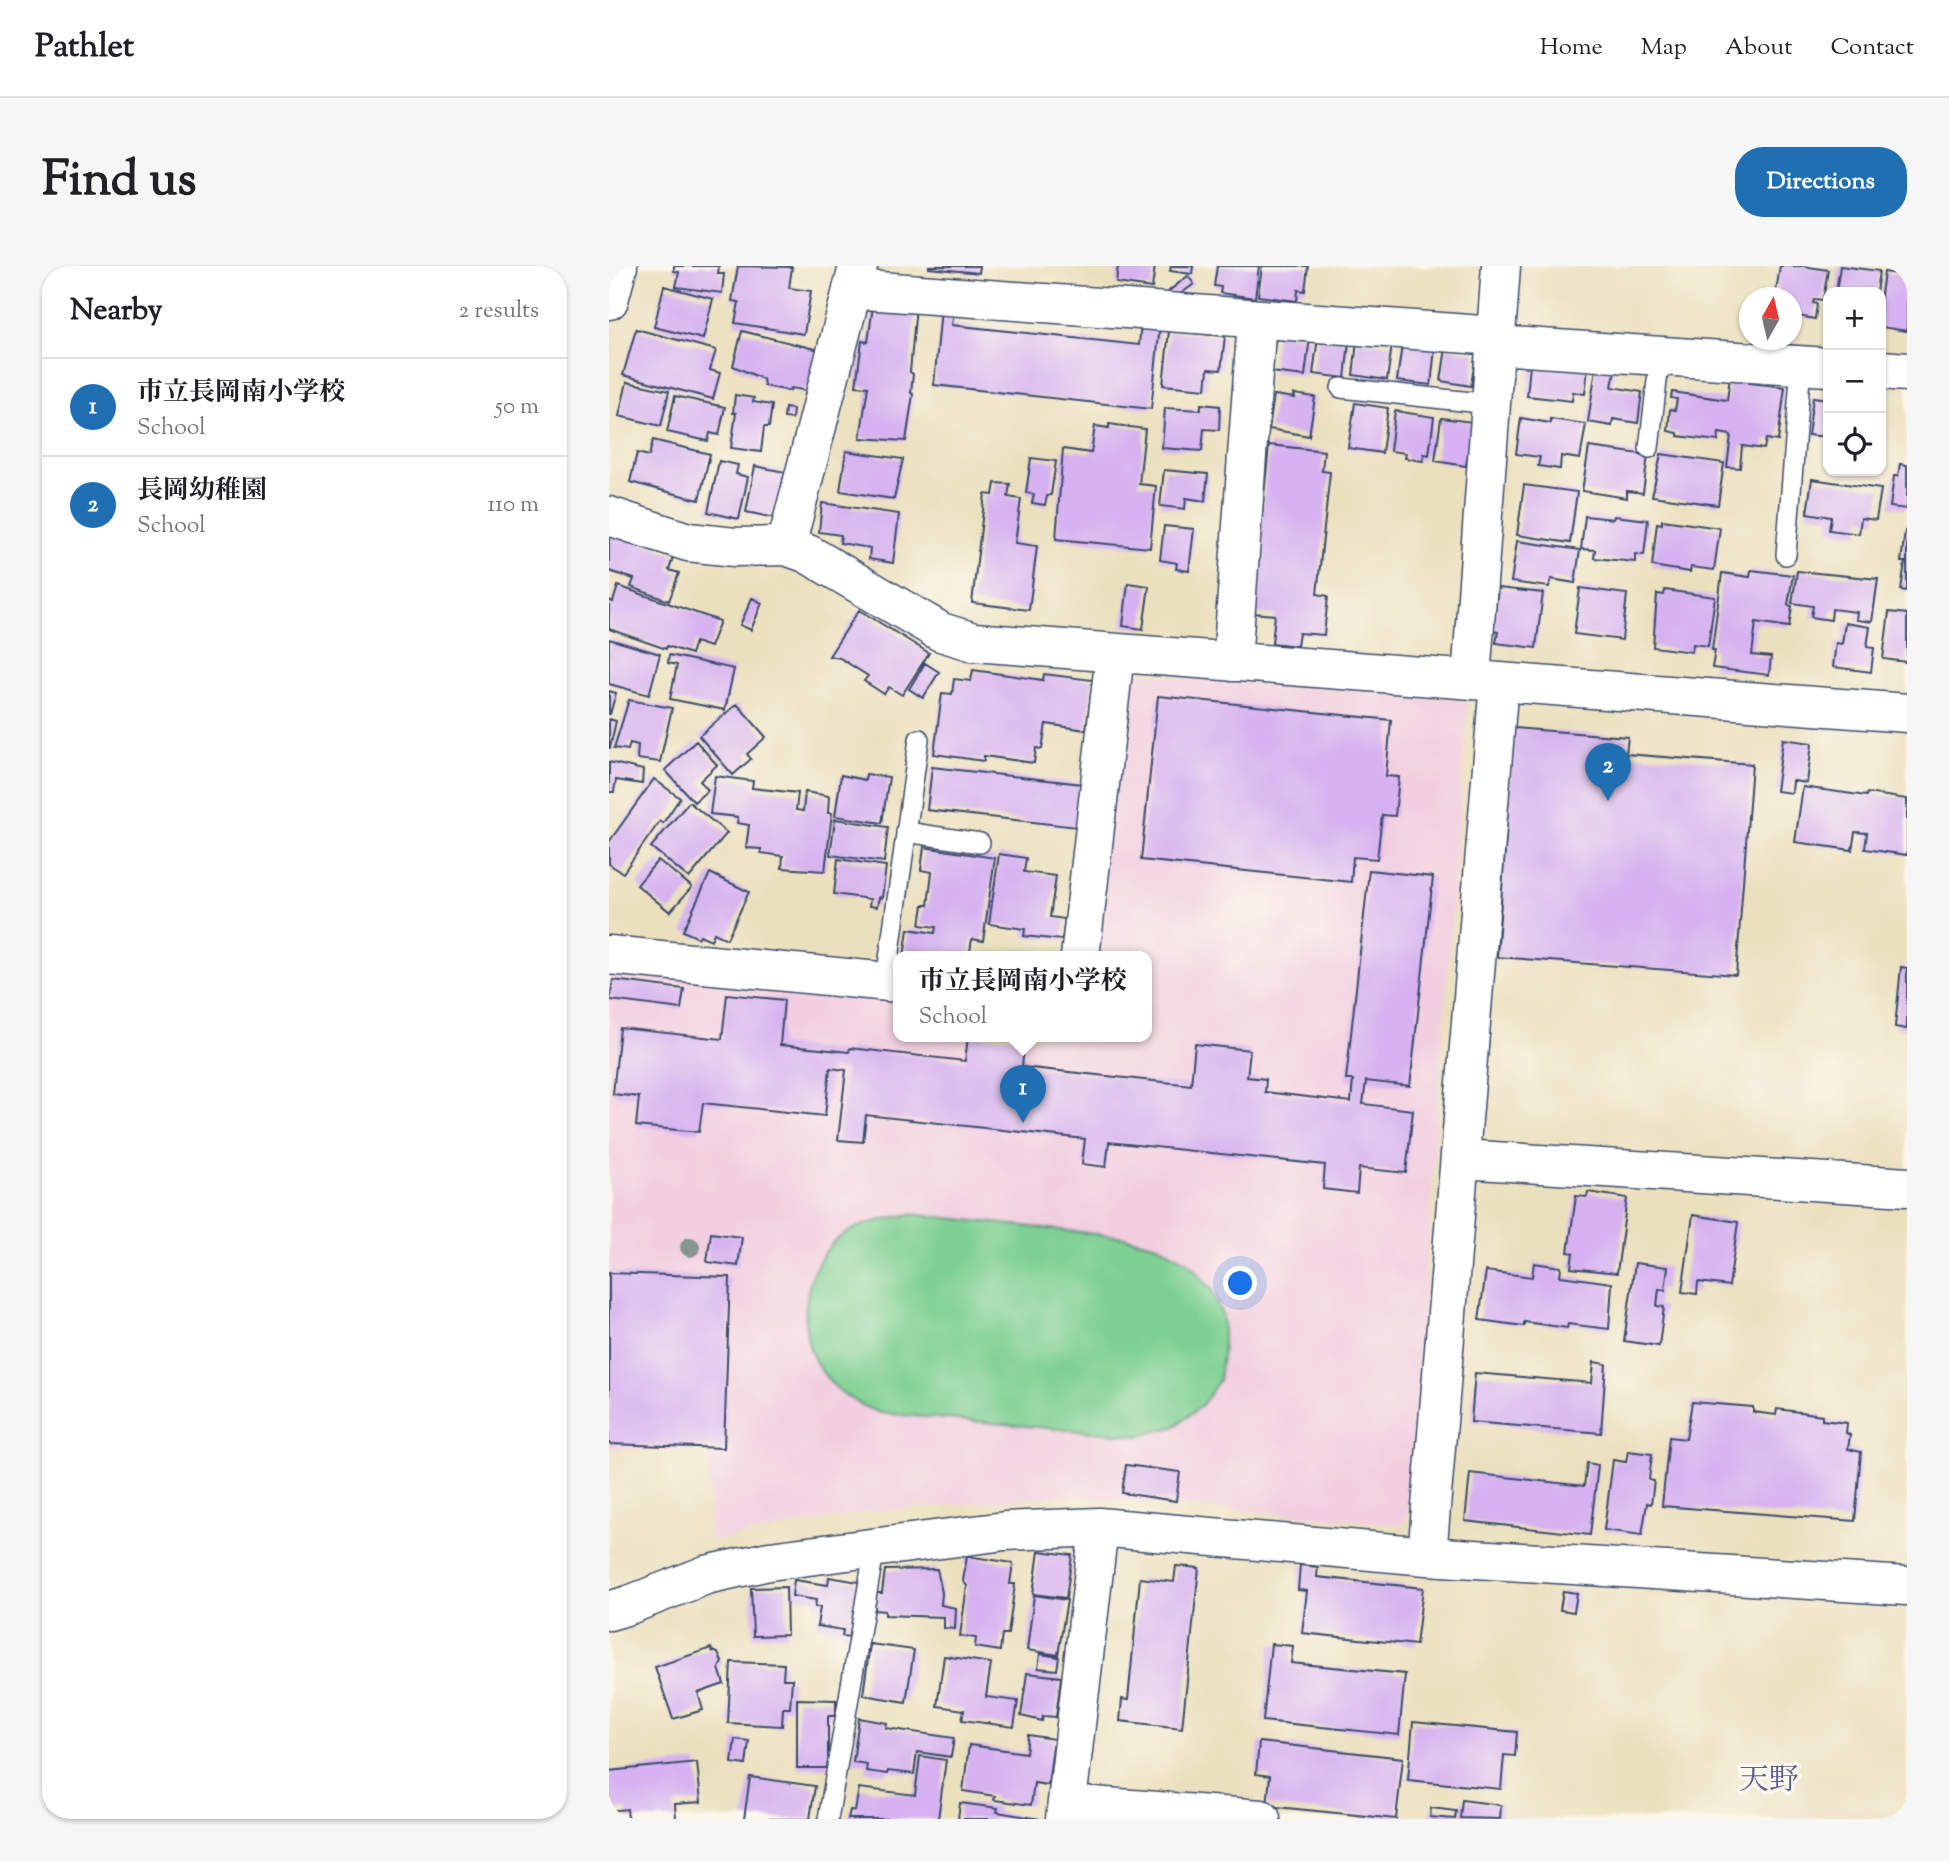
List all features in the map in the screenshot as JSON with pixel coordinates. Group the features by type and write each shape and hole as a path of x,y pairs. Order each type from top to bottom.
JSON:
{"street":[{"path":"609,300 618,266"},
{"path":"1427,1556 1461,1159 1485,680 1490,404 1501,266"},
{"path":"786,546 855,278 1495,341 1660,356 1815,366"},
{"path":"1232,662 1257,318"},
{"path":"1886,370 1907,372"},
{"path":"609,516 688,542 736,547 786,546 809,554 941,632 974,642 1907,713"},
{"path":"1081,951 1115,654"},
{"path":"609,955 893,982"},
{"path":"1461,1159 1907,1187"},
{"path":"1099,1527 1066,1812 1261,1819"},
{"path":"609,1611 706,1574 769,1561 1005,1531 1099,1527 1427,1556 1907,1586"}],"lane":[{"path":"1649,448 1660,356"},
{"path":"1786,555 1815,366"},
{"path":"1341,388 1490,404"},
{"path":"896,951 906,832 919,739"},
{"path":"906,832 980,843"},
{"path":"828,1819 875,1546"}],"shaded area":[{"path":"1128,672 1468,700 1408,1513 1403,1525 1070,1495 868,1512 718,1540 709,1539 709,1451 609,1449 609,964 893,994 893,1042 1152,1042 1152,951 1091,951"}],"green space":[{"path":"911,1214 1125,1237 1158,1245 1189,1263 1212,1290 1223,1317 1219,1380 1203,1404 1174,1427 1139,1436 880,1413 862,1405 832,1384 812,1355 805,1320 810,1284 825,1252 844,1234 872,1222"}],"building":[{"path":"674,266 719,266 718,274 724,274 722,293 676,287 679,272 674,271"},
{"path":"738,266 792,267 789,288 811,291 804,334 735,323 739,302 732,301"},
{"path":"929,266 980,266 979,273"},
{"path":"1118,266 1155,266 1152,288 1116,283"},
{"path":"1171,266 1193,266 1192,274 1170,271"},
{"path":"1217,266 1259,266 1255,298 1220,293 1221,287 1214,286"},
{"path":"1262,266 1308,266 1305,291 1298,290 1297,301 1258,296"},
{"path":"1780,266 1828,270 1823,287 1823,300 1814,299 1813,303 1817,304 1815,319 1802,317 1802,287 1777,287"},
{"path":"1840,266 1879,271 1877,287 1837,287"},
{"path":"1884,272 1907,275 1907,331 1886,328 1886,287 1882,287"},
{"path":"1188,276 1194,284 1175,298 1169,291"},
{"path":"664,286 713,299 703,339 654,327"},
{"path":"873,306 916,306 910,372 913,374 913,394 906,441 860,438 868,387 856,386 862,341 868,342"},
{"path":"941,309 954,310 952,325 1139,345 1141,323 1160,325 1151,409 934,385"},
{"path":"636,329 716,350 710,370 720,373 713,399 623,375"},
{"path":"742,331 819,350 810,391 791,388 790,391 764,386 763,379 733,366"},
{"path":"1169,331 1225,336 1221,370 1208,369 1206,389 1163,385"},
{"path":"1276,333 1310,337 1305,376 1271,372"},
{"path":"1318,337 1349,342 1345,378 1313,374"},
{"path":"1357,341 1392,345 1387,380 1353,375"},
{"path":"1402,344 1435,348 1431,385 1397,381"},
{"path":"1446,348 1476,353 1471,386 1441,381"},
{"path":"1530,365 1588,367 1585,394 1573,392 1572,401 1527,396"},
{"path":"1596,368 1615,371 1612,387 1642,392 1638,423 1613,419 1612,426 1588,422"},
{"path":"1730,377 1750,379 1749,383 1785,387 1778,441 1766,439 1764,449 1742,446 1740,468 1727,467 1731,435 1719,433 1718,441 1678,436 1678,433 1668,431 1670,409 1675,410 1677,399 1671,398 1672,392 1727,400"},
{"path":"627,382 669,391 661,426 619,416"},
{"path":"1294,394 1315,397 1309,436 1269,429 1274,395 1295,398"},
{"path":"735,395 772,405 769,427 764,427 761,452 731,448 736,413 733,413"},
{"path":"675,396 725,407 719,435 710,433 708,441 667,432"},
{"path":"1813,397 1823,398 1823,436 1808,435"},
{"path":"1355,403 1388,408 1382,453 1348,448"},
{"path":"1201,404 1220,406 1219,430 1204,429 1202,451 1162,448 1165,408 1201,410"},
{"path":"785,408 793,409 792,419 784,418"},
{"path":"1395,411 1434,417 1429,455 1424,454 1423,461 1405,458 1406,453 1390,451"},
{"path":"1441,418 1473,422 1466,466 1435,461"},
{"path":"1521,418 1550,423 1550,419 1586,424 1580,459 1561,456 1560,469 1538,466 1540,457 1516,454"},
{"path":"1109,424 1145,429 1139,484 1156,486 1150,548 1056,539 1063,449 1091,453 1095,426 1109,428"},
{"path":"653,440 710,454 699,500 630,482 637,453 649,456"},
{"path":"1269,445 1324,451 1322,471 1330,472 1317,594 1328,596 1324,635 1299,633 1297,646 1272,643 1275,615 1252,613"},
{"path":"1589,447 1648,455 1643,493 1627,491 1627,498 1582,491"},
{"path":"846,451 903,459 894,499 840,491"},
{"path":"1661,454 1724,463 1718,505 1652,496"},
{"path":"1031,458 1056,461 1051,495 1047,496 1045,505 1032,503 1034,494 1026,493"},
{"path":"719,461 738,465 736,474 748,477 739,519 708,512"},
{"path":"1900,464 1907,465 1907,509 1890,507 1894,476 1898,476"},
{"path":"755,466 785,472 775,518 746,512"},
{"path":"1164,470 1208,474 1205,501 1186,498 1185,509 1160,506"},
{"path":"1812,479 1881,489 1876,520 1861,518 1859,534 1829,530 1831,517 1807,513"},
{"path":"995,483 1010,484 1008,497 1021,499 1015,543 1037,546 1029,610 972,603 985,494 993,495"},
{"path":"1524,485 1577,492 1570,543 1517,535"},
{"path":"822,503 899,514 893,563 869,559 870,548 840,543 841,535 819,532"},
{"path":"1585,516 1648,520 1644,555 1635,554 1635,562 1594,558 1595,550 1581,549"},
{"path":"1662,520 1720,528 1714,570 1691,567 1690,572 1652,566 1657,523 1662,524"},
{"path":"1164,526 1194,529 1189,571 1176,569 1177,563 1160,560"},
{"path":"1907,531 1907,591 1901,590"},
{"path":"609,532 674,554 669,570 679,573 669,601 631,587 634,579 609,571"},
{"path":"1517,541 1580,550 1575,583 1551,579 1549,587 1511,582"},
{"path":"1751,570 1793,575 1788,605 1792,606 1789,627 1756,622 1752,655 1771,657 1769,675 1712,668 1722,573 1750,577"},
{"path":"1797,571 1878,579 1872,622 1856,620 1857,612 1832,609 1831,620 1811,617 1813,606 1792,603"},
{"path":"1128,583 1149,586 1143,629 1123,626"},
{"path":"618,586 720,621 710,647 695,642 691,654 667,646 666,649 609,629 609,600 613,602"},
{"path":"1498,588 1543,593 1536,648 1496,643 1498,632 1493,631"},
{"path":"1580,588 1627,594 1622,640 1574,634"},
{"path":"1665,590 1715,597 1708,646 1693,644 1692,652 1653,647 1657,594 1664,595"},
{"path":"752,598 762,603 751,630 740,625"},
{"path":"859,610 929,653 902,695 889,687 884,694 864,681 868,676 840,658 829,656"},
{"path":"1889,612 1907,614 1907,662 1883,659"},
{"path":"1845,623 1870,627 1867,647 1874,648 1871,672 1833,667 1836,643 1842,644"},
{"path":"609,639 660,654 649,695 609,684"},
{"path":"669,655 734,669 725,710 670,699 677,665 668,663"},
{"path":"925,663 939,672 923,698 909,689"},
{"path":"973,670 1043,680 1044,674 1093,680 1086,730 1046,724 1042,749 1036,748 1034,763 984,756 984,761 934,754 942,693 952,694 954,679 971,681"},
{"path":"609,691 616,693 610,714 609,714"},
{"path":"1158,696 1391,720 1386,776 1399,777 1395,816 1382,815 1377,859 1353,857 1351,882 1141,860"},
{"path":"629,700 672,708 660,762 637,759 638,745 630,743 628,750 614,748"},
{"path":"737,704 766,737 747,754 751,759 733,775 699,736"},
{"path":"609,719 616,721 610,748 609,748"},
{"path":"1514,728 1628,737 1626,754 1752,764 1736,975 1497,957"},
{"path":"1783,739 1812,743 1807,783 1793,781 1792,793 1776,791"},
{"path":"696,741 717,765 700,781 708,790 694,802 665,770"},
{"path":"609,762 643,770 642,784 616,780 614,792 609,792"},
{"path":"932,767 1082,784 1077,827 927,810"},
{"path":"866,774 889,777 882,823 835,816 841,775 865,780"},
{"path":"715,776 753,781 752,788 798,793 796,810 803,811 805,792 829,796 828,813 832,813 825,871 782,868 783,856 761,853 761,849 746,848 749,825 737,823 738,817 710,814"},
{"path":"654,779 680,798 623,873 609,864 609,842"},
{"path":"1803,787 1907,799 1907,855 1865,849 1867,833 1855,832 1852,850 1795,842"},
{"path":"689,802 727,833 689,878 651,847"},
{"path":"835,819 888,827 884,862 830,855"},
{"path":"924,847 995,858 983,941 972,939 970,951 905,951 908,929 935,933 936,927 920,925 923,905 928,905 932,872 921,870"},
{"path":"999,854 1026,858 1024,872 1056,876 1050,917 1065,919 1062,940 1024,936 1025,929 989,924"},
{"path":"838,859 886,866 882,898 879,897 877,907 869,906 870,899 834,894"},
{"path":"658,860 692,887 670,912 637,885"},
{"path":"1369,870 1433,877 1410,1086 1366,1081 1363,1104 1413,1110 1406,1173 1359,1168 1357,1193 1323,1189 1325,1165 1109,1142 1106,1167 1082,1164 1085,1139 866,1115 863,1142 838,1140 846,1070 830,1068 825,1116 703,1103 699,1132 636,1126 639,1097 613,1094 620,1028 722,1039 727,994 784,1000 780,1045 849,1052 850,1048 965,1061 967,1042 1024,1042 1022,1067 1191,1085 1195,1044 1250,1050 1247,1077 1266,1079 1265,1092 1351,1102 1353,1080 1346,1080"},
{"path":"710,873 749,892 727,939 714,933 711,940 700,935 698,938 683,931"},
{"path":"1901,967 1907,968 1907,1029 1895,1027"},
{"path":"613,980 684,989 681,1009 610,1000"},
{"path":"1588,1192 1627,1198 1617,1273 1571,1268 1573,1253 1568,1252 1576,1196 1587,1197"},
{"path":"1693,1215 1738,1222 1729,1286 1698,1282 1697,1294 1682,1292"},
{"path":"711,1233 742,1237 738,1266 707,1262"},
{"path":"1534,1263 1561,1267 1560,1276 1612,1283 1609,1329 1568,1324 1567,1328 1524,1322 1524,1326 1479,1320 1486,1271 1532,1277"},
{"path":"1635,1263 1668,1267 1665,1290 1659,1289 1657,1306 1664,1307 1659,1346 1624,1341"},
{"path":"609,1273 730,1277 724,1448 609,1444"},
{"path":"1594,1362 1606,1364 1601,1433 1471,1422 1475,1373 1592,1383"},
{"path":"1692,1402 1753,1407 1753,1412 1776,1415 1777,1409 1822,1415 1822,1420 1847,1423 1846,1433 1850,1435 1848,1449 1861,1452 1855,1521 1662,1506 1669,1437 1686,1439"},
{"path":"1628,1451 1652,1454 1649,1480 1654,1481 1642,1535 1604,1530 1613,1460 1626,1462"},
{"path":"1587,1463 1598,1465 1590,1535 1465,1521 1470,1473 1584,1486"},
{"path":"1126,1465 1180,1472 1176,1501 1122,1493"},
{"path":"1039,1551 1072,1555 1066,1598 1033,1594"},
{"path":"967,1556 1013,1563 1010,1584 1015,1584 1008,1634 1002,1634 1000,1651 975,1647 976,1638 960,1636 967,1586 963,1581"},
{"path":"1300,1565 1318,1567 1317,1577 1423,1588 1416,1645 1302,1633 1307,1591 1298,1590"},
{"path":"1176,1566 1199,1568 1182,1728 1120,1721 1122,1699 1128,1700 1140,1578 1174,1582"},
{"path":"937,1569 942,1593 941,1605 956,1608 955,1629 944,1628 944,1617 885,1615 885,1611 875,1610 875,1593 882,1593 885,1570"},
{"path":"829,1577 859,1582 851,1637 842,1636 843,1630 817,1626 820,1607 815,1607 816,1600 792,1596 794,1580 828,1585"},
{"path":"786,1587 787,1635 753,1636 751,1588"},
{"path":"1563,1591 1577,1593 1574,1612 1560,1610"},
{"path":"1034,1595 1067,1600 1058,1655 1027,1650"},
{"path":"870,1644 914,1650 906,1702 863,1695"},
{"path":"1271,1644 1293,1646 1291,1663 1405,1674 1399,1735 1263,1721"},
{"path":"711,1648 718,1653 722,1662 719,1668 724,1684 698,1693 703,1710 673,1719 655,1667"},
{"path":"1040,1654 1059,1657 1057,1670 1038,1668"},
{"path":"944,1656 991,1663 986,1697 1018,1701 1014,1727 962,1720 964,1710 937,1706"},
{"path":"731,1662 784,1664 783,1679 792,1679 790,1708 783,1708 782,1726 728,1723"},
{"path":"1027,1673 1061,1677 1056,1717 1043,1716 1042,1721 1021,1716"},
{"path":"797,1699 836,1700 836,1716 828,1716 828,1768 797,1768"},
{"path":"859,1718 887,1723 886,1728 954,1738 951,1757 917,1752 914,1774 866,1771 867,1764 853,1762"},
{"path":"1413,1722 1517,1732 1515,1756 1504,1755 1501,1789 1408,1780"},
{"path":"1028,1735 1054,1739 1048,1785 1034,1783 1031,1805 994,1800 995,1796 963,1791 969,1745 1026,1753"},
{"path":"735,1739 749,1741 746,1765 732,1763"},
{"path":"1259,1742 1403,1758 1396,1819 1267,1806 1270,1776 1256,1774"},
{"path":"920,1756 946,1760 938,1819 848,1819 850,1810 855,1811 859,1788 915,1795"},
{"path":"697,1762 701,1802 675,1804 676,1819 628,1819 627,1809 609,1811 609,1771"},
{"path":"750,1777 815,1786 810,1819 744,1819"},
{"path":"1462,1800 1501,1805 1500,1819 1460,1818"},
{"path":"960,1803 998,1808 997,1812 1040,1819 958,1819"},
{"path":"1431,1808 1456,1811 1455,1819 1430,1817"}],"place":[{"name":"長岡幼稚園","path":"1608,801"},
{"name":"市立長岡南小学校","path":"1023,1123"}],"district":[{"name":"天野","path":"1769,1781"}]}
